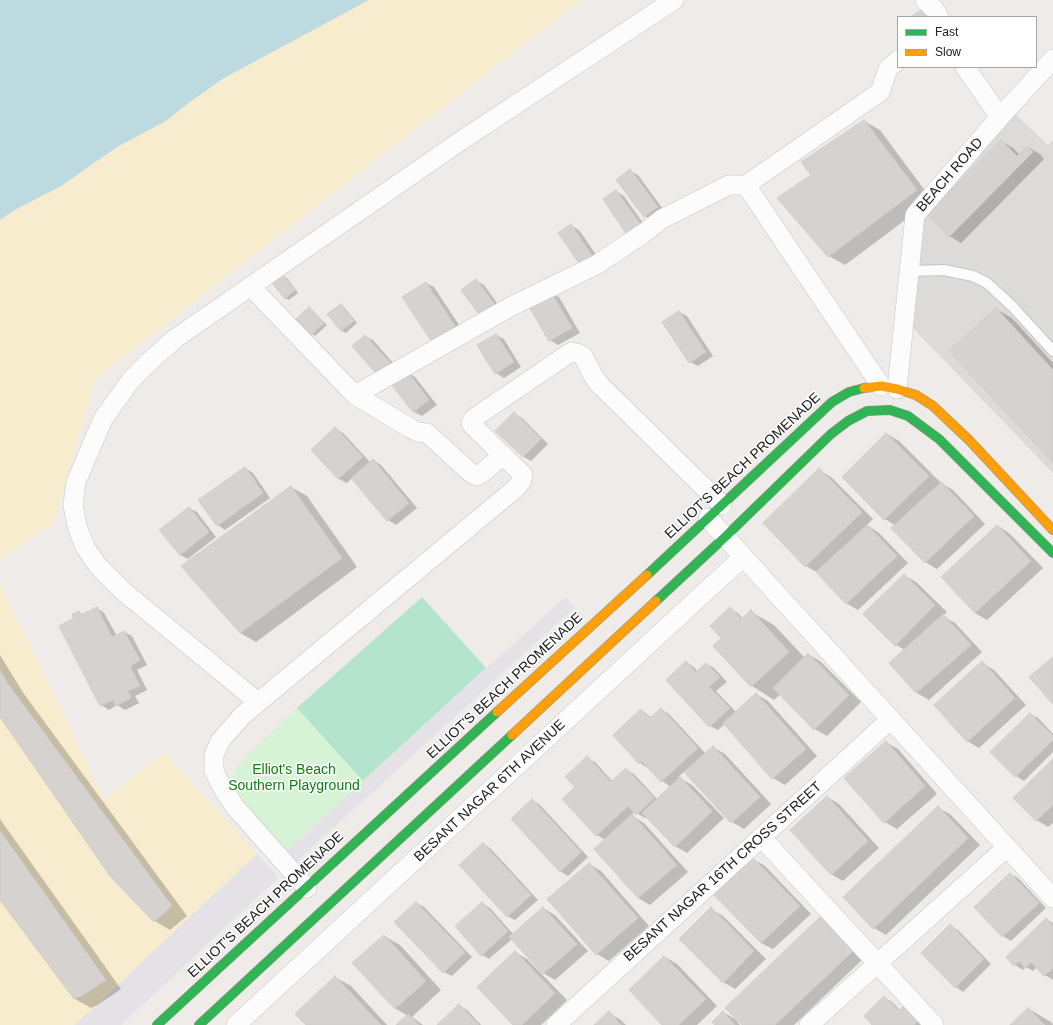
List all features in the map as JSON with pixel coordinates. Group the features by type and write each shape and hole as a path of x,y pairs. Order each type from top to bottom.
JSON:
{"street":[{"path":"258,702 112,581 98,566 85,547 77,526 73,505 76,482 103,419 131,380 176,338 459,142 674,0"},
{"path":"925,0 935,10 938,16"},
{"name":"BEACH ROAD","path":"889,388 909,271 915,215 1000,117 1053,59"},
{"path":"355,395 503,310 596,266 644,233 662,218 729,185 746,185 880,92 888,69 897,61"},
{"path":"966,68 1000,117"},
{"path":"746,185 889,388 916,395 933,406 969,440 1053,530"},
{"path":"250,286 355,395 410,428 418,432 427,433 471,473 476,476 481,474 503,455"},
{"path":"307,888 235,806 222,787 214,771 214,755 220,741 243,715 516,488 521,482 523,475 474,428 471,423 472,420 571,352 577,353 583,356 601,386 722,505"},
{"name":"ELLIOT'S BEACH PROMENADE","path":"156,1025 307,888 832,402 849,392 866,387 889,388"},
{"path":"199,1025 848,421 867,411 890,410 908,416 939,439 1052,550"},
{"path":"708,518 1053,898"},
{"name":"BESANT NAGAR 6TH AVENUE","path":"236,1025 743,557"},
{"name":"BESANT NAGAR 16TH CROSS STREET","path":"556,1025 891,719"},
{"path":"761,837 934,1025"},
{"path":"809,1025 1007,847"}],"lane":[{"path":"909,271 944,270 972,276 987,283 1012,306 1053,351"}],"shaded area":[{"path":"1012,111 1048,145 1053,140 1053,473 909,324 920,217"},
{"path":"565,597 575,607 296,862 286,851"},
{"path":"257,854 279,877 121,1025 75,1025"}],"sand":[{"path":"369,0 582,0 95,379 54,523 0,559 0,220 94,164 117,147 166,121 224,78"},
{"path":"0,585 104,799 165,753 257,854 75,1025 0,1025"}],"green space":[{"path":"422,597 486,668 363,781 297,708"},
{"name":"Elliot's Beach Southern Playground","path":"297,708 363,781 286,851 245,804 237,790 233,778 234,772 247,755"}],"water":[{"path":"0,0 369,0 224,78 166,121 117,147 61,186 11,212 0,220"}],"building":[{"path":"922,9 926,16 912,16"},
{"path":"864,120 917,190 828,257 777,198 811,175 801,162"},
{"path":"1001,140 1017,156 1027,146 1033,152 949,237 927,214"},
{"path":"630,169 658,207 644,217 616,180"},
{"path":"616,190 643,228 629,238 603,199"},
{"path":"571,224 596,262 584,270 558,233"},
{"path":"283,275 295,290 285,299 272,283"},
{"path":"476,279 495,305 480,316 461,290"},
{"path":"426,282 455,326 432,342 402,297"},
{"path":"551,292 572,328 549,341 528,305"},
{"path":"341,304 354,321 341,331 327,314"},
{"path":"309,307 324,323 311,335 296,319"},
{"path":"996,308 1053,370 1053,463 949,351"},
{"path":"679,311 706,352 689,363 662,322"},
{"path":"496,334 514,362 495,374 477,345"},
{"path":"365,335 393,366 380,378 352,346"},
{"path":"407,371 429,400 413,412 390,383"},
{"path":"514,412 541,439 523,457 495,431"},
{"path":"335,427 363,457 338,479 311,450"},
{"path":"886,433 929,476 884,520 842,477"},
{"path":"373,459 409,503 387,521 351,478"},
{"path":"245,467 263,493 217,526 198,500"},
{"path":"819,468 862,512 805,567 763,523"},
{"path":"941,482 974,516 925,563 891,528"},
{"path":"291,486 342,558 240,633 181,566"},
{"path":"189,507 209,532 180,555 159,530"},
{"path":"867,525 897,556 846,604 816,572"},
{"path":"997,525 1031,561 975,613 941,577"},
{"path":"904,574 935,605 895,646 863,614"},
{"path":"97,607 112,637 124,631 140,660 130,666 140,686 128,691 131,698 116,706 113,700 100,706 59,626 74,618 72,614 79,611 81,615"},
{"path":"730,607 741,619 721,638 710,626"},
{"path":"751,610 789,652 751,687 713,646"},
{"path":"943,614 971,645 916,693 889,663"},
{"path":"808,653 849,695 814,730 773,688"},
{"path":"1053,657 1053,704 1029,677"},
{"path":"686,661 696,672 706,663 720,677 709,687 730,708 709,727 666,680"},
{"path":"982,661 1015,698 967,742 934,705"},
{"path":"0,671 8,684 172,906 154,922 110,876 0,717"},
{"path":"756,693 806,749 772,779 723,723"},
{"path":"661,708 698,748 661,782 642,761 639,764 613,735 641,709 650,718"},
{"path":"1030,713 1053,736 1053,740 1015,777 990,752"},
{"path":"886,741 925,786 884,823 844,778"},
{"path":"713,746 760,797 731,823 684,772"},
{"path":"587,756 611,782 626,768 654,798 636,815 628,806 596,836 562,799 575,787 565,777"},
{"path":"1053,759 1053,805 1036,821 1013,798"},
{"path":"680,777 712,811 675,847 642,813"},
{"path":"827,796 868,841 831,875 790,830"},
{"path":"532,799 581,852 560,872 511,819"},
{"path":"938,806 968,838 873,929 843,897"},
{"path":"632,814 677,865 638,898 594,849"},
{"path":"0,831 106,980 83,995 74,999 0,900"},
{"path":"483,843 531,895 507,917 459,865"},
{"path":"753,858 800,906 761,943 714,895"},
{"path":"589,863 638,918 596,955 547,899"},
{"path":"1010,873 1039,903 1002,937 974,907"},
{"path":"416,902 465,952 443,973 394,922"},
{"path":"482,902 508,931 481,956 455,926"},
{"path":"543,907 577,944 543,974 509,937"},
{"path":"711,907 754,951 723,983 679,939"},
{"path":"820,917 853,951 775,1025 742,1025 725,1008"},
{"path":"1046,918 1053,926 1053,968 1044,976 1031,962 1025,968 1019,961 1014,966 1006,957"},
{"path":"950,924 984,959 955,988 921,953"},
{"path":"384,935 426,981 395,1009 352,963"},
{"path":"515,951 555,993 522,1025 513,1025 477,987"},
{"path":"664,956 706,999 679,1025 662,1025 629,990"},
{"path":"335,976 381,1025 306,1025 295,1014"},
{"path":"884,996 899,1011 907,1003 921,1018 914,1025 872,1025 864,1016"},
{"path":"459,1004 479,1025 437,1025"},
{"path":"1028,1008 1045,1025 1010,1025"},
{"path":"609,1011 621,1025 594,1025"},
{"path":"723,1011 735,1025 715,1025 712,1022"},
{"path":"408,1014 419,1025 396,1025"}],"traffic: fast":[{"path":"647,575 832,402 849,392 864,388"},
{"path":"656,601 725,537 831,434 848,421 867,411 890,410 908,416 939,439 1053,553"},
{"path":"157,1025 497,712"},
{"path":"199,1025 512,735"}],"traffic: slow":[{"path":"864,388 881,386 897,389 916,395 933,406 969,440 1053,530"},
{"path":"497,712 647,575"},
{"path":"512,735 656,601"}]}
